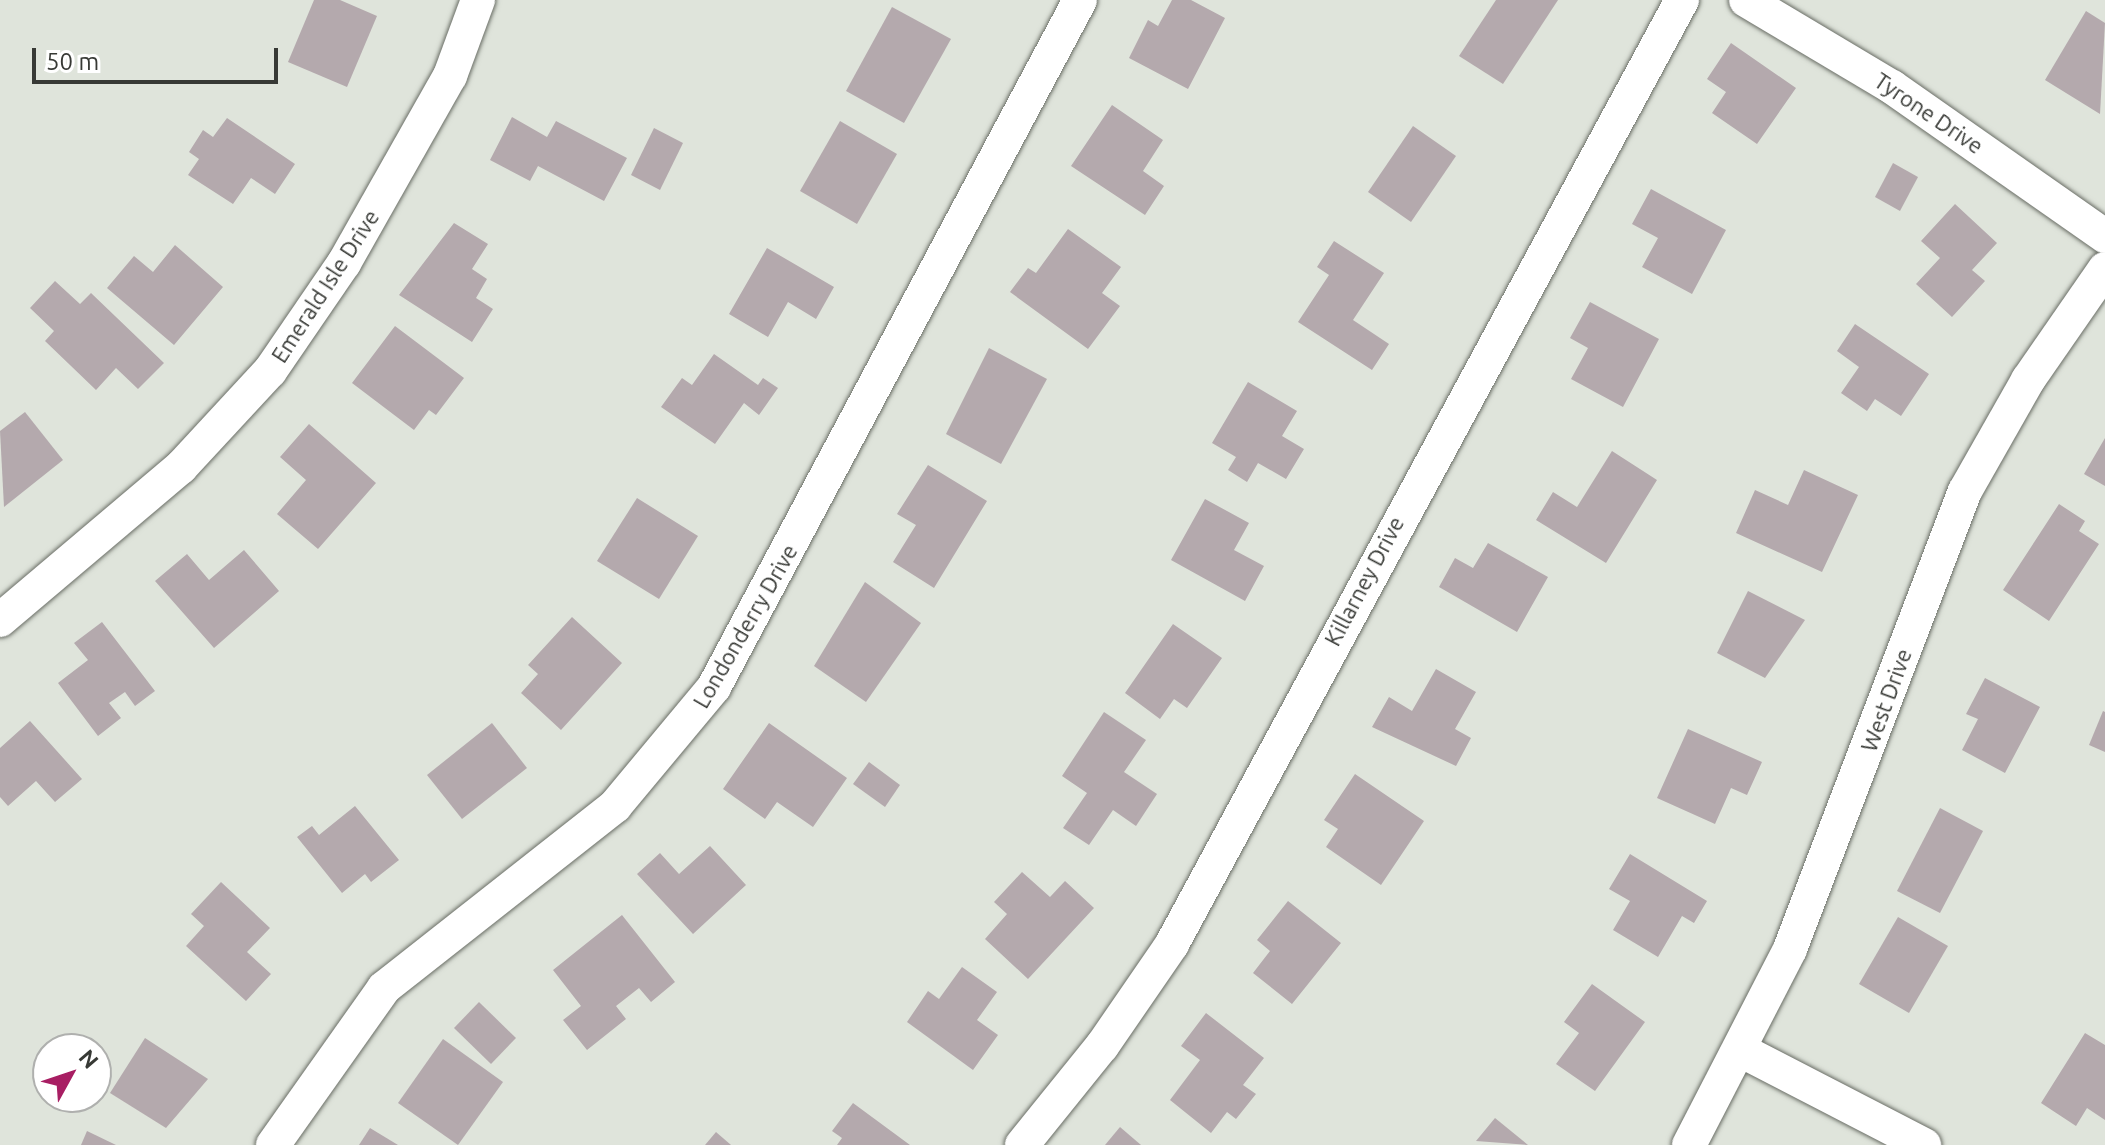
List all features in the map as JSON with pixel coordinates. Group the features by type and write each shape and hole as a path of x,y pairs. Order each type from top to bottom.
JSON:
{"street":[{"name":"Emerald Isle Drive","path":"0,620 181,467 270,371 344,263 450,76 478,0"},
{"name":"Londonderry Drive","path":"273,1145 384,988 615,806 714,687 1080,0"},
{"name":"Killarney Drive","path":"1022,1145 1102,1046 1172,944 1682,0"},
{"name":"Tyrone Drive","path":"1746,0 1892,87 2105,236"},
{"name":"West Drive","path":"1689,1145 1742,1051 1790,949 1965,491 2028,380 2105,269"},
{"path":"1742,1051 1924,1145"}],"building":[{"path":"314,0 340,0 377,16 347,87 288,62"},
{"path":"1172,0 1191,0 1225,18 1188,89 1129,58 1148,20 1158,26"},
{"path":"1496,0 1558,0 1503,84 1459,56"},
{"path":"892,7 951,39 904,123 846,91"},
{"path":"2086,11 2105,23 2100,114 2045,80"},
{"path":"1731,43 1796,88 1757,144 1712,113 1726,92 1707,79"},
{"path":"1112,105 1163,140 1143,171 1164,186 1145,215 1071,166"},
{"path":"512,117 547,137 556,121 627,158 604,201 538,166 530,181 490,160"},
{"path":"227,118 295,164 275,194 251,178 233,204 188,175 199,159 189,152 203,130 213,137"},
{"path":"840,121 897,154 857,224 800,191"},
{"path":"1413,126 1456,156 1411,222 1368,192"},
{"path":"654,128 683,143 660,190 631,175"},
{"path":"1893,163 1918,177 1900,211 1875,197"},
{"path":"1651,189 1726,230 1692,294 1642,267 1658,238 1632,224"},
{"path":"1955,204 1997,243 1972,270 1985,281 1952,317 1916,284 1940,258 1921,241"},
{"path":"454,223 488,244 472,269 487,279 476,298 493,309 472,342 399,295"},
{"path":"1068,229 1121,267 1102,293 1120,306 1088,349 1010,292 1028,268 1036,273"},
{"path":"1334,241 1384,273 1353,320 1389,344 1372,370 1298,322 1329,275 1317,267"},
{"path":"175,245 223,287 174,345 107,288 134,256 153,272"},
{"path":"767,248 834,287 816,319 788,302 768,337 729,314"},
{"path":"55,281 80,304 91,293 164,363 138,389 116,368 96,390 45,341 54,331 30,308"},
{"path":"1590,302 1659,339 1623,407 1571,379 1588,348 1570,338"},
{"path":"1855,324 1929,374 1901,416 1875,399 1867,411 1841,393 1859,367 1837,351"},
{"path":"395,326 464,378 436,415 429,410 414,430 352,383"},
{"path":"989,348 1047,379 1001,464 946,434"},
{"path":"714,354 758,385 763,378 778,388 759,415 744,403 715,444 661,407 682,378 692,385"},
{"path":"1248,382 1297,411 1282,436 1304,449 1286,479 1258,463 1247,482 1228,470 1236,457 1212,443"},
{"path":"25,412 63,460 4,507 0,431"},
{"path":"309,424 376,483 318,549 277,514 306,480 280,457"},
{"path":"2105,438 2105,486 2084,474"},
{"path":"1612,451 1657,480 1606,563 1536,520 1553,492 1577,507"},
{"path":"928,465 987,501 934,588 893,562 916,525 897,514"},
{"path":"1804,470 1858,495 1822,572 1736,533 1755,490 1788,505"},
{"path":"637,498 698,536 659,599 597,561"},
{"path":"1205,499 1249,523 1234,550 1264,566 1245,601 1171,560"},
{"path":"2059,504 2085,521 2079,531 2099,544 2049,621 2003,590"},
{"path":"1488,543 1548,577 1517,632 1439,587 1455,558 1473,568"},
{"path":"244,550 279,591 214,648 155,581 187,554 209,580"},
{"path":"865,582 921,623 866,702 814,666"},
{"path":"1748,591 1805,620 1765,678 1717,653"},
{"path":"572,617 622,663 561,730 521,693 538,674 528,665"},
{"path":"102,622 155,691 135,706 125,692 109,703 121,718 98,736 58,683 88,660 74,643"},
{"path":"1173,624 1222,658 1187,708 1174,699 1160,719 1125,693"},
{"path":"1436,669 1476,692 1455,729 1471,738 1456,766 1372,727 1389,697 1412,711"},
{"path":"1985,678 2040,707 2005,773 1962,750 1978,719 1966,714"},
{"path":"1104,712 1146,740 1124,772 1157,794 1136,826 1113,810 1089,845 1063,828 1087,793 1062,776"},
{"path":"2105,712 2105,752 2089,745"},
{"path":"30,721 82,779 55,802 36,781 8,806 0,797 0,748"},
{"path":"492,723 527,768 462,819 427,775"},
{"path":"769,723 847,778 813,827 777,802 765,819 723,789"},
{"path":"1688,729 1762,762 1747,795 1731,788 1715,824 1657,798"},
{"path":"869,762 900,785 885,807 853,784"},
{"path":"1355,774 1424,821 1381,885 1326,847 1338,829 1324,820"},
{"path":"355,806 399,860 371,882 365,874 342,893 297,837 312,826 319,835"},
{"path":"1940,808 1983,831 1940,913 1897,891"},
{"path":"710,846 746,885 693,934 637,874 660,853 679,874"},
{"path":"1630,854 1707,901 1694,923 1682,916 1658,957 1613,930 1630,901 1609,889"},
{"path":"1022,872 1050,897 1065,881 1094,908 1028,979 985,939 1007,914 994,902"},
{"path":"221,882 270,928 247,952 271,974 246,1001 186,946 204,926 191,914"},
{"path":"1288,901 1341,943 1292,1004 1253,973 1270,951 1257,940"},
{"path":"622,915 675,982 651,1002 639,988 616,1006 626,1019 587,1050 563,1020 581,1006 553,970"},
{"path":"1898,917 1948,946 1909,1013 1859,984"},
{"path":"962,967 997,992 977,1020 998,1035 973,1070 907,1022 928,991 939,999"},
{"path":"1592,984 1645,1022 1595,1091 1556,1064 1579,1033 1564,1022"},
{"path":"479,1002 516,1038 491,1064 454,1028"},
{"path":"1206,1013 1264,1058 1243,1085 1256,1094 1236,1119 1227,1112 1211,1133 1170,1100 1200,1060 1181,1046"},
{"path":"2085,1033 2105,1045 2105,1120 2087,1108 2076,1126 2041,1103"},
{"path":"145,1038 208,1079 166,1128 112,1094"},
{"path":"443,1039 503,1082 458,1145 398,1103"},
{"path":"853,1103 910,1145 837,1145 842,1138 832,1131"},
{"path":"1495,1118 1528,1145 1476,1141"},
{"path":"1120,1127 1141,1145 1105,1145"},
{"path":"370,1128 398,1145 359,1145"},
{"path":"87,1131 116,1145 81,1145"},
{"path":"716,1132 731,1145 705,1145"}]}
